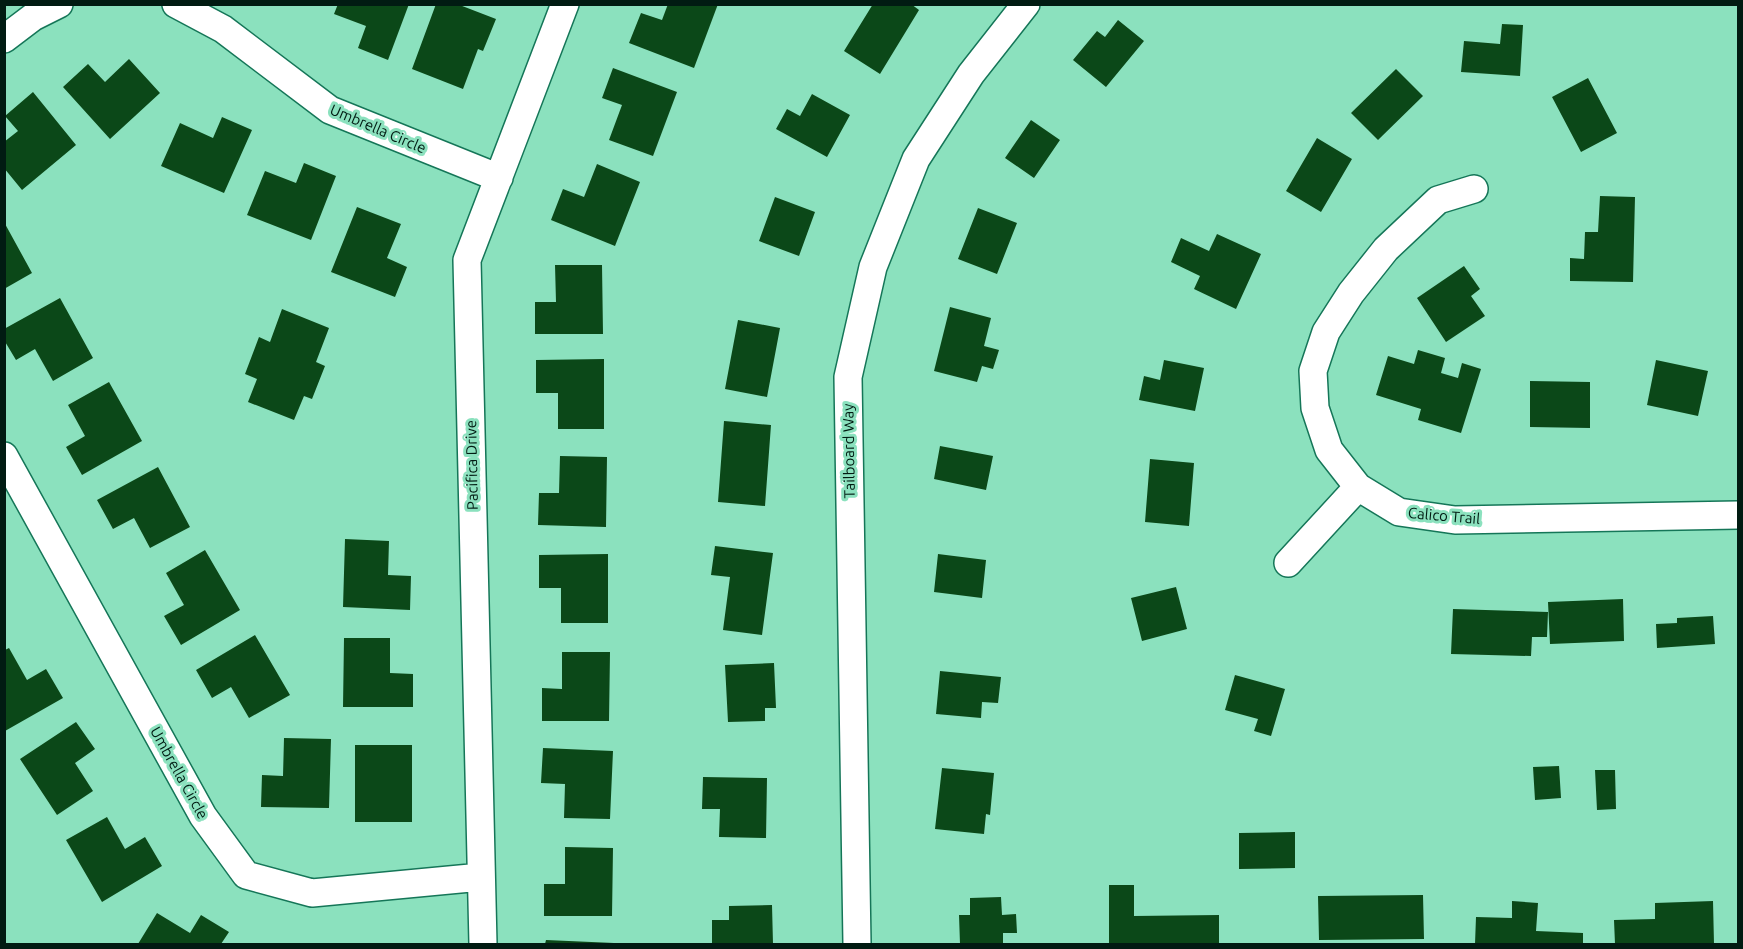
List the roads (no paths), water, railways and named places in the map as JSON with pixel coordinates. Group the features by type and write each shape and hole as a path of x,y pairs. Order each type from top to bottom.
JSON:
{"street":[{"path":"4,39 33,17 59,4"},
{"name":"Umbrella Circle","path":"176,4 223,29 330,110 499,178"},
{"name":"Pacifica Drive","path":"483,945 467,260 565,4"},
{"name":"Tailboard Way","path":"857,945 848,377 873,267 916,159 971,74 1026,4"},
{"name":"Calico Trail","path":"1474,189 1438,200 1386,249 1351,293 1326,332 1313,371 1315,408 1329,450 1358,487 1399,512 1455,520 1738,515"},
{"name":"Umbrella Circle","path":"4,456 203,816 246,876 312,893 482,877"},
{"path":"1288,563 1358,487"}]}
